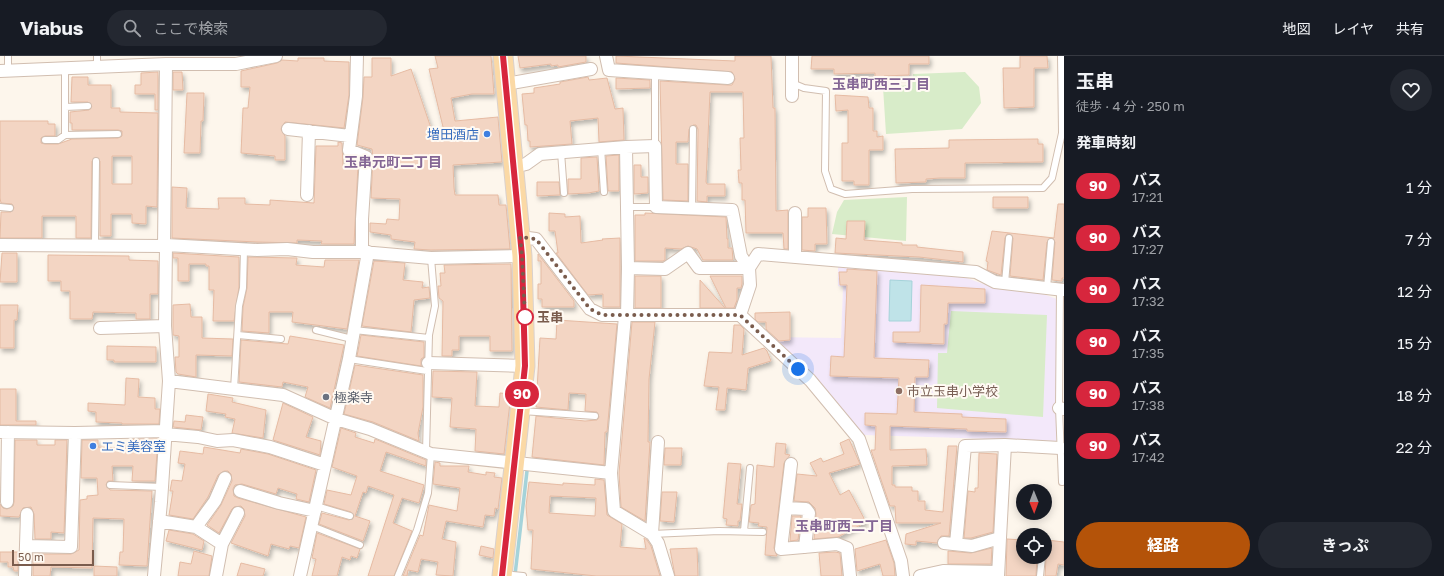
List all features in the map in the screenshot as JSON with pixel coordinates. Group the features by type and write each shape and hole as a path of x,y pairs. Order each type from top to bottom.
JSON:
{"main road":[{"path":"503,56 522,256 525,366 515,464 509,575"}],"street":[{"path":"4,70 65,68 103,61 152,60 166,64 236,64 276,56"},
{"path":"300,576 349,359 365,252 362,219 366,157 348,150 356,96 357,56"},
{"path":"606,56 609,70 728,78"},
{"path":"792,56 792,96"},
{"path":"154,576 169,382 165,326 166,64"},
{"path":"506,84 591,69"},
{"path":"288,129 350,136"},
{"path":"307,195 309,131"},
{"path":"626,146 628,268 626,316 611,473 614,512 652,534 658,543 668,576"},
{"path":"514,167 526,164 540,154 626,146 655,146 656,207 732,210 741,256 749,268 750,285 740,315"},
{"path":"795,213 795,256"},
{"path":"520,237 536,239 590,309 602,315 740,315 810,380 859,439 901,561 903,576"},
{"path":"0,245 95,244 244,250 287,249 313,252 365,252 431,258 522,256"},
{"path":"628,268 665,268 688,253 699,268 749,268"},
{"path":"749,268 758,254 795,256 976,272 995,282 1062,290"},
{"path":"100,328 165,326"},
{"path":"428,367 525,366"},
{"path":"169,382 283,395 336,419 370,429 428,453 515,464 611,473"},
{"path":"8,502 4,432 165,433 217,441 233,440 270,448 325,465"},
{"path":"26,546 71,547 75,433"},
{"path":"652,534 658,442"},
{"path":"920,576 944,571 998,574 1005,445"},
{"path":"1000,538 972,546 950,543 965,446 1005,445 1060,448"},
{"path":"791,464 781,549 837,544 847,548 850,576"},
{"path":"196,528 215,501 225,478"},
{"path":"240,491 279,503 315,509"},
{"path":"786,508 806,509 809,513 805,547"},
{"path":"216,576 222,544 238,513"},
{"path":"25,576 27,514"},
{"path":"159,521 196,528 222,544"}],"lane":[{"path":"4,70 8,56"},
{"path":"792,84 804,88 826,91 825,171 831,189 845,194 912,189 1043,188 1052,178 1062,133 1061,56"},
{"path":"65,68 65,135"},
{"path":"655,73 655,146"},
{"path":"65,106 88,106"},
{"path":"692,209 693,129"},
{"path":"45,140 58,140 65,135 118,134"},
{"path":"601,148 604,192"},
{"path":"562,152 564,193"},
{"path":"95,244 96,161"},
{"path":"627,207 656,207"},
{"path":"0,208 10,208"},
{"path":"1005,283 1009,238"},
{"path":"1047,288 1051,242"},
{"path":"234,389 244,250"},
{"path":"398,576 417,530 428,493 429,338 435,306 431,258"},
{"path":"1062,290 1062,409 1060,448 1062,482"},
{"path":"316,330 353,334 429,338"},
{"path":"238,335 281,339"},
{"path":"349,359 428,367"},
{"path":"521,410 595,416"},
{"path":"744,531 750,468"},
{"path":"110,485 162,487"},
{"path":"315,509 350,516"},
{"path":"312,526 360,545"},
{"path":"652,534 744,531 763,532"},
{"path":"1040,576 1041,564"},
{"path":"509,575 523,576"}],"shaded area":[{"path":"838,267 964,277 997,289 1043,294 1057,299 1056,441 864,435 769,337 841,338 843,287 838,286"}],"green space":[{"path":"965,72 979,87 981,103 962,129 886,134 883,87 912,85 913,74"},
{"path":"907,197 906,241 832,234 837,212 844,200"},
{"path":"951,311 1047,315 1043,417 937,408 938,353 947,353"}],"water":[{"path":"890,280 912,281 911,321 889,321"}],"building":[{"path":"435,56 491,56 494,94 472,94 451,98 455,121 498,117 502,162 453,165 454,188 455,195 498,195 499,205 506,205 510,249 414,249 415,242 391,239 391,235 370,232 370,223 386,224 387,219 399,220 400,199 371,198 372,149 357,145 364,77 372,77 372,58 391,58 391,76 411,69 433,134 444,131 429,69 438,68"},
{"path":"518,56 586,56 586,62 558,67 558,65 551,66 551,64 520,68"},
{"path":"616,56 735,61 735,56 771,56 773,108 775,108 776,211 788,210 788,249 784,249 783,233 746,233 745,200 742,200 742,183 739,183 738,170 741,170 740,138 744,138 743,92 710,92 706,182 707,184 725,184 725,196 707,196 707,202 697,201 698,129 696,125 693,125 689,129 688,142 676,142 676,164 688,164 688,201 663,200 660,81 732,85 735,79 732,72 616,63"},
{"path":"812,56 929,56 929,64 909,64 909,75 884,76 884,80 875,80 875,73 834,74 834,69 811,69"},
{"path":"1020,56 1047,56 1048,68 1034,68 1034,107 1004,108 1003,68 1020,68"},
{"path":"298,58 324,58 324,61 349,62 349,95 344,128 285,122 281,129 285,136 285,160 275,160 275,156 241,153 243,108 248,108 250,87 241,87 241,71 277,63 282,60 298,61"},
{"path":"158,72 158,110 155,110 155,94 135,94 135,85 141,85 141,73"},
{"path":"173,72 182,72 183,90 173,90"},
{"path":"72,77 88,77 88,85 111,85 111,108 120,108 120,112 158,113 157,207 146,206 146,224 132,223 132,214 111,214 111,236 100,236 100,161 96,157 92,161 91,238 76,238 76,216 42,216 42,238 0,238 1,212 11,212 14,208 12,204 1,203 0,198 0,121 48,121 48,124 55,124 55,136 45,136 41,138 41,143 45,144 58,144 72,139 118,138 122,136 122,131 118,130 72,130 72,123 70,123 70,112 89,110 92,106 88,102 71,102","holes":["112,156 132,156 132,184 112,184"]},
{"path":"588,77 589,80 607,78 615,109 623,108 624,140 599,142 598,118 570,121 572,144 530,147 527,125 525,125 522,94 534,93 534,88 560,84 560,82"},
{"path":"616,78 650,80 650,88 616,89"},
{"path":"187,93 204,93 200,153 184,153"},
{"path":"835,95 868,97 869,108 873,108 873,131 877,131 877,137 883,136 883,150 869,150 869,185 854,185 854,181 842,181 842,143 848,143 848,110 836,111"},
{"path":"1038,139 1038,144 1043,144 1043,162 965,163 965,178 926,179 926,182 896,183 895,149 949,148 949,140"},
{"path":"338,142 342,143 343,166 358,166 354,244 321,244 322,241 297,240 297,243 172,238 172,187 187,188 186,208 219,209 218,198 245,198 245,204 270,205 270,200 314,203 316,146 338,146"},
{"path":"619,155 619,191 608,191 606,156"},
{"path":"597,157 599,191 568,194 568,179 581,179 581,158"},
{"path":"634,165 641,165 641,177 648,177 648,193 634,194"},
{"path":"537,182 559,182 560,195 537,196"},
{"path":"993,197 1028,197 1028,208 993,208"},
{"path":"1058,204 1064,204 1064,278 1062,278 1062,281 1052,280 1055,242 1052,238 1047,242 1043,280 1010,276 1013,238 1010,234 1007,234 1005,238 1001,275 987,270 988,262 986,261 992,231 1054,238"},
{"path":"808,208 826,208 827,244 815,244 815,251 802,250 802,217 808,217"},
{"path":"549,213 565,214 565,217 580,216 581,243 603,240 602,239 620,238 620,307 603,307 603,294 588,295 556,253 558,253 555,231 549,231"},
{"path":"645,213 726,217 728,248 732,248 733,260 703,260 697,249 688,246 681,249 665,248 665,260 663,261 635,261 635,215 645,215"},
{"path":"847,221 865,221 864,240 902,243 902,245 917,245 917,247 963,252 963,262 919,257 835,253 836,238 846,239"},
{"path":"2,253 17,253 17,282 0,282"},
{"path":"173,253 239,257 239,287 234,321 213,321 214,290 209,290 209,266 206,266 206,264 189,264 189,281 178,281 178,258 173,258"},
{"path":"538,254 574,301 574,307 542,307 542,299 538,299 538,284 541,284 541,261 538,261"},
{"path":"48,255 129,256 129,260 158,261 158,294 150,294 150,319 136,319 136,313 93,312 92,319 70,319 70,291 61,291 61,281 48,281"},
{"path":"248,257 297,258 296,265 324,267 325,260 359,260 347,329 292,322 293,312 269,312 269,333 242,331 243,307 247,288"},
{"path":"374,261 405,263 403,280 423,282 422,288 429,287 430,298 414,300 411,332 362,326"},
{"path":"511,264 512,351 490,351 490,336 459,336 459,350 452,350 452,356 442,356 443,301 439,298 438,286 441,286 440,273 445,273 444,265"},
{"path":"847,269 877,271 874,358 929,360 928,377 915,377 914,412 962,414 962,417 1006,419 1006,432 890,426 890,450 926,449 927,465 892,466 892,485 895,485 895,487 912,487 912,491 918,491 918,501 925,501 925,510 943,512 948,446 957,446 949,536 941,536 937,543 916,541 916,545 905,544 906,534 941,523 896,523 895,506 890,506 871,450 875,450 876,426 865,425 865,413 897,414 899,378 830,376 831,356 844,357 847,285 840,285 839,272 847,272"},
{"path":"635,276 661,276 661,308 635,308"},
{"path":"710,276 742,276 741,288 737,288 737,300 734,308 726,308"},
{"path":"700,280 725,308 700,308"},
{"path":"921,285 985,289 985,303 948,303 947,324 944,324 944,344 893,342 893,332 920,332"},
{"path":"190,304 191,317 202,317 202,338 233,339 232,356 196,355 196,377 178,374 176,372 175,357 179,357 179,336 173,335 173,305"},
{"path":"0,305 18,305 17,320 14,320 14,348 0,348"},
{"path":"790,312 790,340 779,341 766,329 766,322 758,322 755,319 755,313"},
{"path":"557,320 617,324 607,432 605,432 604,465 532,457 536,416 585,421 597,420 599,417 597,412 585,411 586,394 569,393 568,410 536,407 540,338 556,339"},
{"path":"632,322 655,322 649,379 648,442 650,442 645,521 621,507 619,473"},
{"path":"734,325 740,325 744,329 742,355 764,348 767,351 771,361 748,368 746,390 727,388 725,410 716,410 719,387 704,386 709,352 732,353"},
{"path":"361,335 424,342 424,357 421,359 421,366 357,356"},
{"path":"290,336 344,345 330,408 305,397 308,387 283,382 282,387 239,382 241,340 288,344"},
{"path":"107,346 156,347 156,362 114,362 114,360 107,360"},
{"path":"355,365 423,375 423,407 418,433 419,441 373,422 344,414"},
{"path":"433,371 477,372 475,406 499,407 500,393 511,394 504,454 475,451 476,429 450,427 452,398 432,397"},
{"path":"126,378 139,379 138,397 155,398 155,409 160,409 159,424 96,422 96,412 88,411 88,403 125,405"},
{"path":"0,389 16,389 16,421 36,421 36,425 0,425"},
{"path":"208,394 233,398 232,402 266,410 263,438 232,433 235,419 225,417 226,414 206,411"},
{"path":"283,403 313,417 306,437 321,441 320,455 273,440"},
{"path":"186,415 203,417 201,430 173,427 174,421 185,422"},
{"path":"341,428 356,433 355,437 374,443 375,439 426,460 426,466 386,452 380,471 424,485 419,503 402,498 393,523 412,531 394,576 368,576 394,495 368,486 366,493 363,492 355,516 370,521 363,541 319,524 322,513 349,520 354,517 351,512 324,504 327,490 351,495 357,476 332,467"},
{"path":"133,439 158,439 155,481 132,481 133,466 112,466 113,481 108,481 106,485 110,490 152,491 147,566 119,565 120,552 123,552 124,519 93,518 92,568 51,567 50,576 33,576 33,554 71,554 79,550 80,500 87,499 87,496 98,495 97,478 81,478 82,440 98,440 98,447 122,448 122,445 133,445"},
{"path":"849,439 860,464 829,473 840,495 849,490 866,522 838,537 814,539 815,508 809,502 794,501 797,474 817,476 810,463 821,458 823,462 844,454 840,443"},
{"path":"15,440 37,440 37,445 55,445 55,440 67,440 64,533 51,532 51,539 35,539 34,514 31,507 23,508 19,517 0,516 0,504 3,508 7,509 13,506 14,502"},
{"path":"776,443 786,444 785,454 790,455 784,463 774,548 777,556 765,555 767,527 758,526 759,523 749,522 751,505 755,504 757,465 774,467"},
{"path":"204,447 240,453 241,449 268,454 316,470 309,502 296,499 297,494 278,488 276,494 242,484 235,485 233,489 234,496 238,498 306,517 299,548 290,546 289,549 271,544 268,556 231,543 245,516 244,509 241,506 234,507 232,509 219,533 207,525 221,505 232,481 231,474 228,471 224,471 218,475 208,497 193,519 169,515 173,491 170,491 172,480 182,481 185,464 178,463 180,451 203,454"},
{"path":"665,448 682,448 681,465 664,465"},
{"path":"979,453 997,454 993,532 971,538 964,538 968,491 975,492 975,488 978,488"},
{"path":"435,462 440,463 440,466 469,466 468,472 486,475 486,472 495,473 494,477 502,478 498,509 495,508 494,516 485,515 483,527 446,521 442,539 456,542 453,576 436,575 438,562 421,559 418,572 408,570 407,576 403,576 420,535 423,536 429,505 457,511 460,488 433,484"},
{"path":"728,463 741,464 737,504 742,504 738,526 726,525 727,519 723,518"},
{"path":"595,479 604,480 607,515 622,524 620,547 646,549 644,538 647,540 651,546 660,576 596,576 531,569 533,530 528,530 526,506 529,482 563,485 563,483 595,485","holes":["550,496 596,498 595,516 549,513"]},
{"path":"662,492 677,492 674,522 660,521"},
{"path":"792,516 801,516 798,540 790,541"},
{"path":"169,530 193,534 204,541 202,550 166,541"},
{"path":"317,533 360,549 357,558 351,556 350,560 342,557 337,576 312,576 316,559 312,558"},
{"path":"1007,539 1016,540 1016,564 1037,564 1036,576 1006,576"},
{"path":"886,540 894,563 895,576 883,576 880,564 857,571 855,549"},
{"path":"1052,541 1064,542 1064,565 1058,564 1056,576 1045,576 1046,564 1052,564"},
{"path":"481,546 494,549 493,558 479,555"},
{"path":"697,548 698,576 675,576 670,549"},
{"path":"992,548 991,564 948,564 948,551 971,553"},
{"path":"194,551 212,556 209,576 178,576 180,562 191,564"},
{"path":"0,552 18,552 18,571 14,571 13,567 8,567 8,562 0,562"},
{"path":"819,553 840,553 842,576 821,576"},
{"path":"241,563 265,569 263,576 237,576"},
{"path":"94,566 117,567 117,576 94,576"}],"waterway":[{"path":"515,575 527,471"}],"bus line":[{"name":"90","path":"502,576 525,366 522,256 503,56"}],"place":[{"name":"増田酒店","path":"487,134"},
{"name":"玉串","path":"525,317"},
{"name":"市立玉串小学校","path":"899,391"},
{"name":"極楽寺","path":"326,397"},
{"name":"エミ美容室","path":"93,446"}],"district":[{"name":"玉串町西三丁目","path":"881,84"},
{"name":"玉串元町二丁目","path":"393,162"},
{"name":"玉串町西二丁目","path":"844,526"}],"route":[{"path":"525,317 520,237 536,239 590,309 602,315 740,315 798,369"}]}
